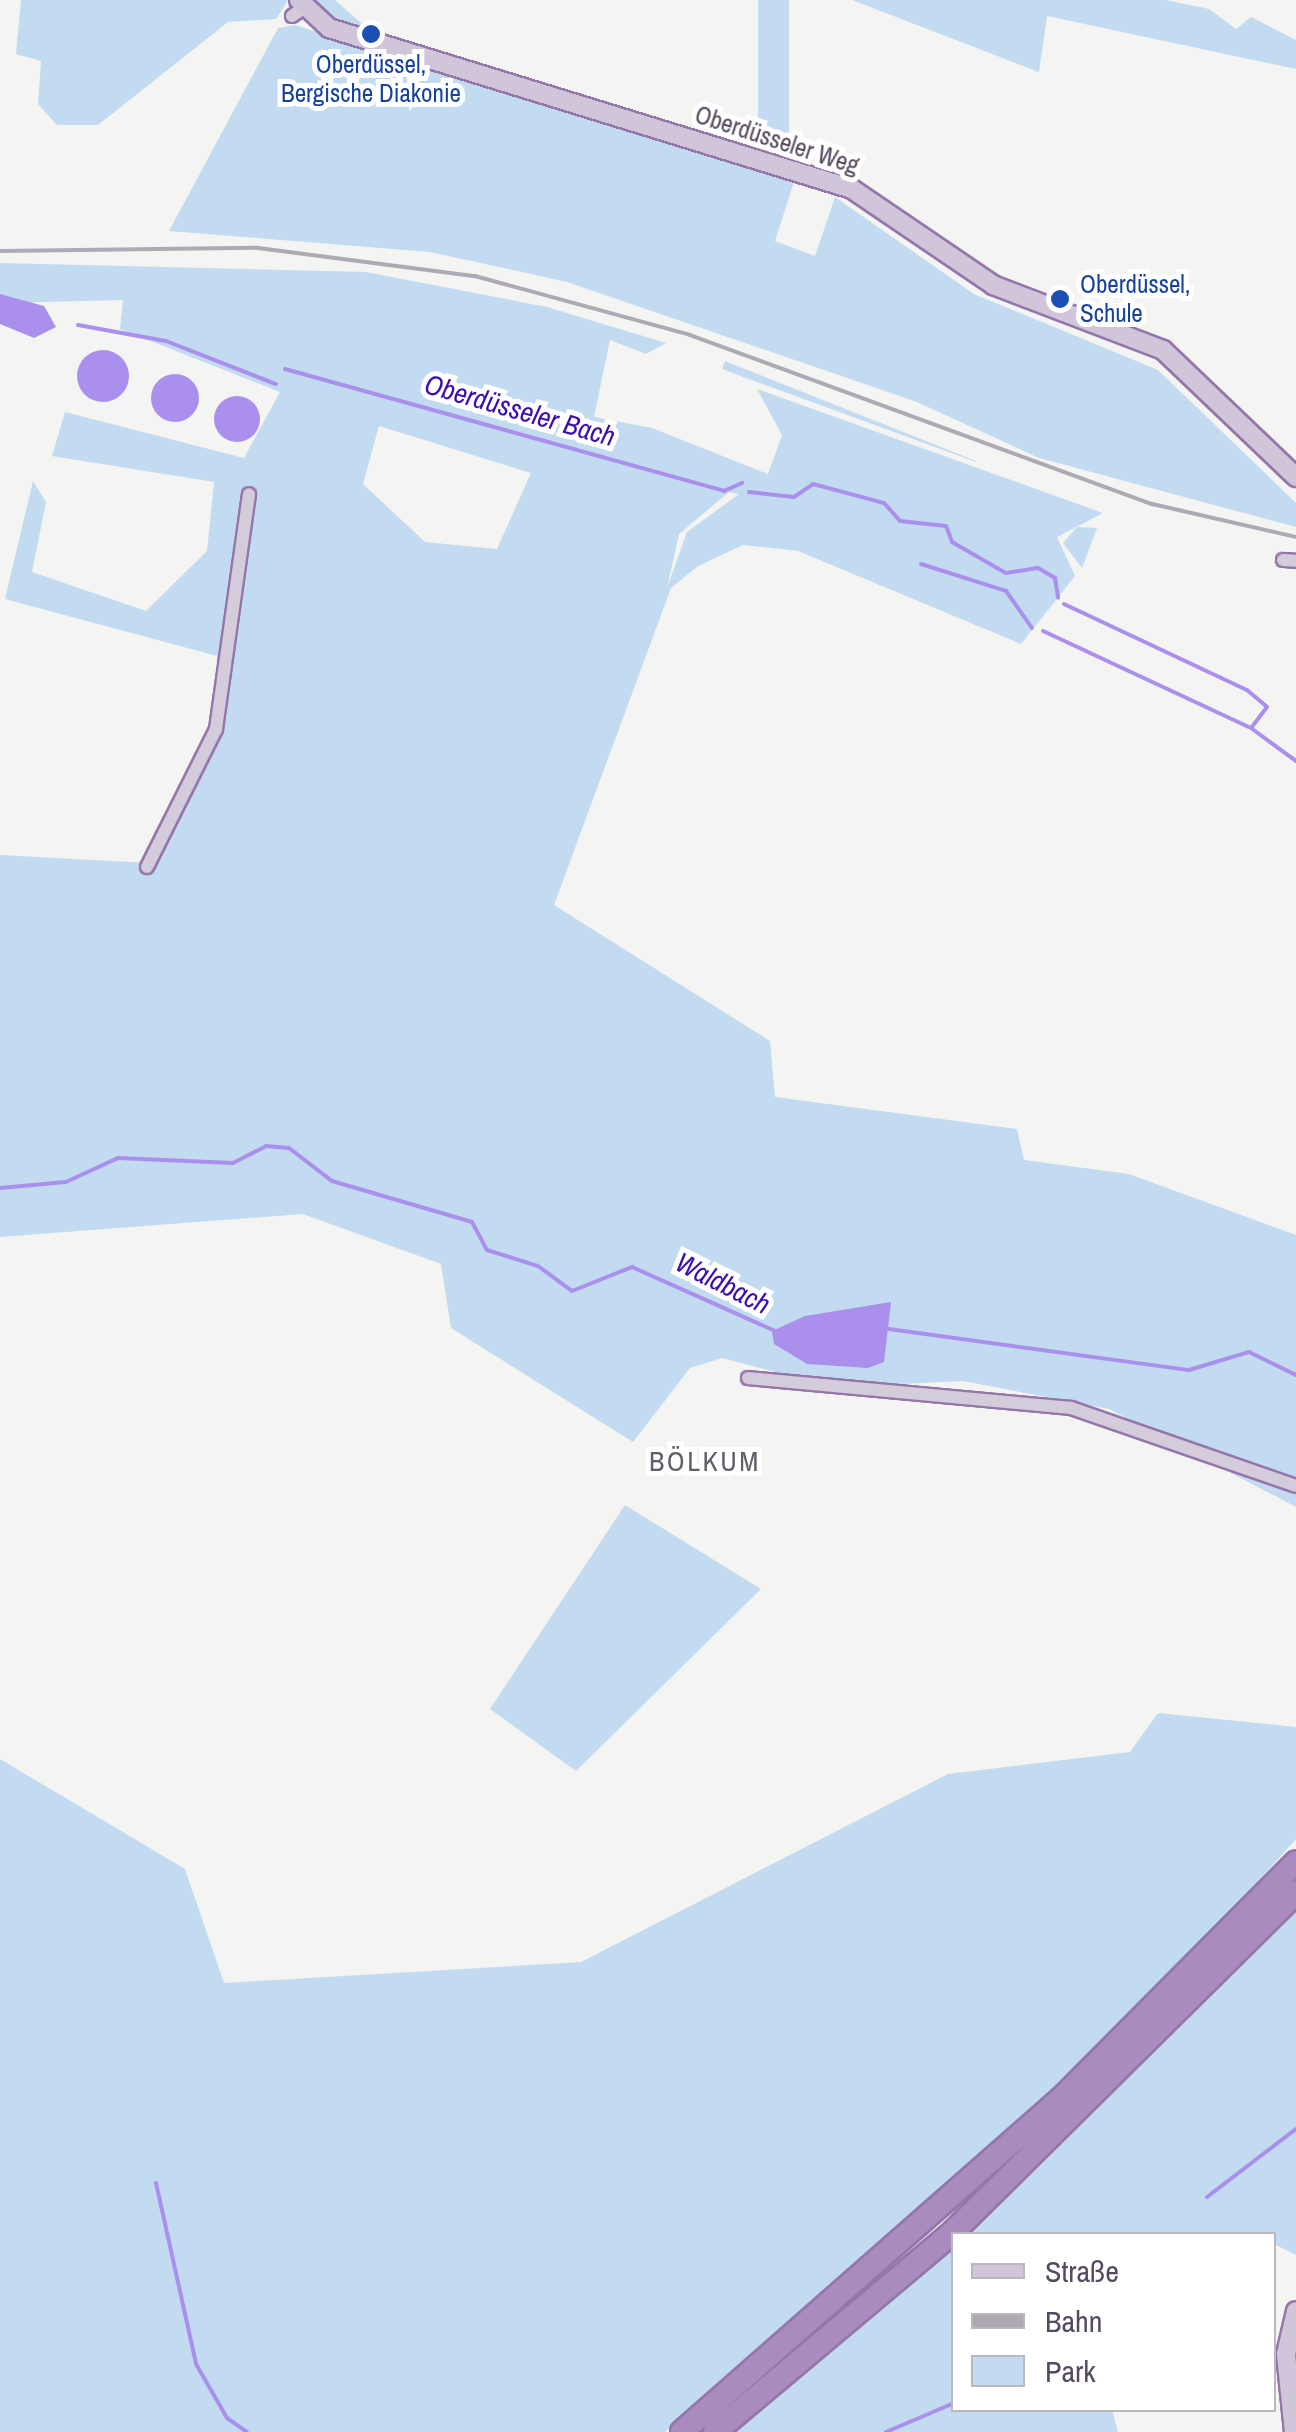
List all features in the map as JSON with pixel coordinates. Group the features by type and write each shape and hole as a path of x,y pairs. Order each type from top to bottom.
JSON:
{"highway":[{"path":"682,2432 1064,2097 1296,1862"},
{"path":"715,2432 980,2207 1296,1892"}],"street":[{"name":"Oberdüsseler Weg","path":"297,8 342,33 852,189 999,288 1163,350 1296,476"},
{"path":"148,868 216,729 249,494"},
{"path":"748,1378 1071,1408 1296,1486"},
{"path":"1294,2317 1294,2432"}],"green space":[{"path":"21,0 288,0 276,19 228,22 98,125 57,125 38,104 41,61 16,54"},
{"path":"306,0 335,0 369,30 330,23"},
{"path":"758,0 789,0 789,145 758,145"},
{"path":"852,0 1166,0 1209,9 1236,29 1251,17 1296,40 1296,69 1047,16 1039,72"},
{"path":"295,25 794,182 775,241 815,256 835,197 974,294 1158,370 1296,503 1296,527 1039,458 917,402 567,282 430,252 169,231 278,28"},
{"path":"0,263 366,272 547,307 666,343 646,354 610,340 594,417 652,428 768,474 782,435 757,389 1103,513 1057,537 1075,576 1021,644 798,551 743,545 698,566 671,588 554,905 770,1041 775,1097 1017,1129 1024,1160 1129,1174 1296,1235 1296,1507 1109,1409 963,1381 881,1385 874,1398 722,1358 690,1368 633,1442 451,1328 441,1264 303,1214 0,1237 0,855 149,863 208,739 216,698 217,656 5,599 33,481 46,502 32,572 146,611 207,551 214,482 52,456 65,412 244,458 280,392 120,329 123,300 0,303","holes":["379,426 531,473 497,549 425,542 363,484","729,492 739,494 687,532 667,588 679,534"]},
{"path":"725,361 976,461 976,462 722,369"},
{"path":"1077,527 1097,528 1082,568 1063,543"},
{"path":"625,1505 761,1589 576,1771 490,1709"},
{"path":"1158,1713 1296,1727 1296,1839 1173,1976 991,2150 665,2432 0,2432 0,1759 185,1869 224,1983 581,1962 948,1774 1130,1752"},
{"path":"1296,1909 1296,2255 1276,2245 1276,2232 962,2232"},
{"path":"951,2243 951,2412 1113,2412 1118,2432 736,2432"}],"shaded area":[{"path":"0,294 44,306 56,327 34,338 0,324"},
{"path":"103,350 122,357 129,376 122,395 103,402 84,395 77,376 84,357"},
{"path":"175,374 192,381 199,398 192,415 175,422 158,415 151,398 158,381"},
{"path":"237,396 253,403 260,419 253,435 237,442 221,435 214,419 221,403"},
{"path":"891,1302 884,1362 868,1368 807,1364 774,1344 772,1331 805,1316"}],"waterway":[{"name":"Oberdüsseler Bach","path":"78,325 166,341 276,384"},
{"name":"Oberdüsseler Bach","path":"285,369 724,491 742,483"},
{"name":"Oberdüsseler Bach","path":"749,492 794,497 813,484 884,503 900,521 946,526 952,542 1006,573 1038,568 1055,578 1058,598"},
{"path":"921,564 1006,591 1032,628"},
{"name":"Oberdüsseler Bach","path":"1064,604 1247,690 1267,707 1251,728"},
{"path":"1043,631 1251,728 1296,761"},
{"name":"Waldbach","path":"0,1188 66,1182 118,1158 233,1163 266,1146 289,1148 332,1181 472,1222 487,1250 538,1266 572,1291 632,1267 775,1331"},
{"name":"Waldbach","path":"889,1329 1189,1370 1249,1352 1296,1375"},
{"path":"1207,2197 1296,2129"},
{"path":"156,2183 196,2364 227,2418 247,2432"},
{"path":"886,2432 951,2404"}],"railway":[{"path":"0,251 258,248 475,276 690,335 1152,504 1296,537"}],"place":[{"name":"Oberdüssel, Bergische Diakonie","path":"371,34"},
{"name":"Oberdüssel, Schule","path":"1060,299"}],"district":[{"name":"BÖLKUM","path":"705,1461"}]}
